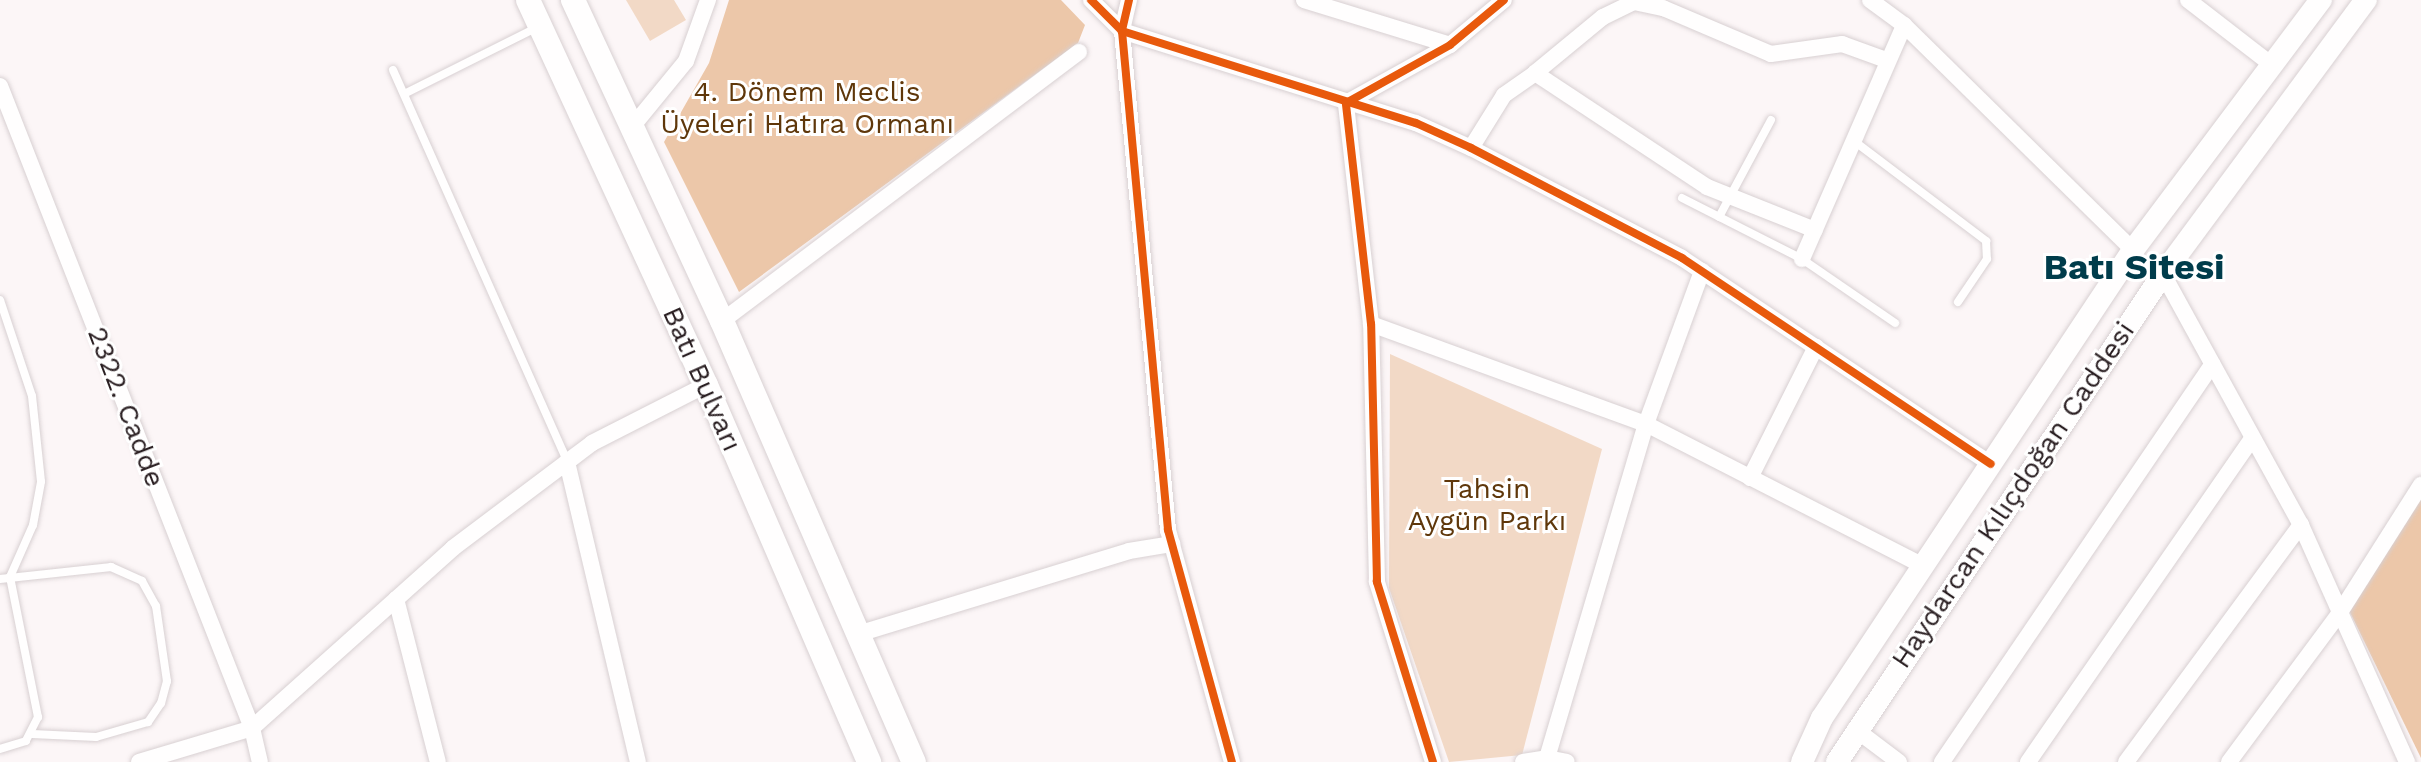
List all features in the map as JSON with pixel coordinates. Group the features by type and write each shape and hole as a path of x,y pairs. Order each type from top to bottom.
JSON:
{"main road":[{"name":"Batı Bulvarı","path":"528,0 706,385 869,762"},
{"name":"Batı Bulvarı","path":"573,0 722,321 914,762"},
{"name":"Haydarcan Kılıçdoğan Caddesi","path":"1802,762 1822,718 2133,250 2321,0"},
{"name":"Haydarcan Kılıçdoğan Caddesi","path":"1837,762 1855,729 2163,274 2366,0"},
{"path":"2133,250 2163,274"}],"street":[{"path":"632,127 686,61 708,0"},
{"path":"1091,0 1122,31 1416,123 1471,148 1702,271 1991,464"},
{"path":"1129,0 1122,31 1172,544 1232,762"},
{"path":"1304,0 1450,45"},
{"path":"1346,103 1450,45 1504,0"},
{"path":"1870,0 1904,25 2133,250"},
{"path":"2188,0 2272,65"},
{"path":"1471,148 1504,95 1603,17 1634,2 1663,8 1771,54 1842,44 1886,60"},
{"path":"1802,259 1886,60 1904,25"},
{"path":"722,321 1079,52"},
{"path":"1535,73 1729,197 1815,230"},
{"name":"2322. Cadde","path":"0,86 252,728 260,762"},
{"path":"1346,103 1371,324 1377,582 1433,762"},
{"path":"1547,758 1646,424 1702,271"},
{"path":"2163,274 2301,525 2407,762"},
{"path":"1371,324 1646,424 1923,566"},
{"path":"1750,478 1816,347"},
{"path":"1942,762 2212,364"},
{"path":"139,762 252,728 396,599 592,443 706,385"},
{"path":"2028,762 2252,438"},
{"path":"567,462 638,762"},
{"path":"2229,762 2339,614 2421,485"},
{"path":"2126,762 2301,525"},
{"path":"858,634 1129,551 1172,544"},
{"path":"396,599 438,762"},
{"path":"1855,729 1899,762"},
{"path":"1523,762 1547,758 1567,762"}],"lane":[{"path":"404,94 540,26"},
{"path":"393,70 567,462"},
{"path":"1719,217 1771,120"},
{"path":"1854,141 1986,241 1987,259 1958,302"},
{"path":"1682,198 1802,259 1895,323"},
{"path":"0,300 22,359 40,435 41,482 33,525 5,578 39,707 32,734"},
{"path":"0,749 32,734 96,737 148,722 161,703 167,681 156,606 142,581 111,567 5,578"}],"green space":[{"path":"626,0 674,0 686,20 650,41"},
{"name":"4. Dönem Meclis Üyeleri Hatıra Ormanı","path":"729,0 1061,0 1085,25 1078,43 739,292 664,142 709,63"},
{"name":"Tahsin Aygün Parkı","path":"1390,354 1602,449 1522,755 1449,762 1389,588"},
{"path":"2421,488 2421,758 2345,602"}],"cycle path":[{"path":"1091,0 1122,31 1416,123 1471,148 1682,258 1991,464"},
{"path":"1129,0 1122,31 1168,530 1232,762"},
{"path":"1433,762 1377,582 1371,324 1346,103 1450,45 1504,0"}],"district":[{"name":"Batı Sitesi","path":"2134,268"}]}
